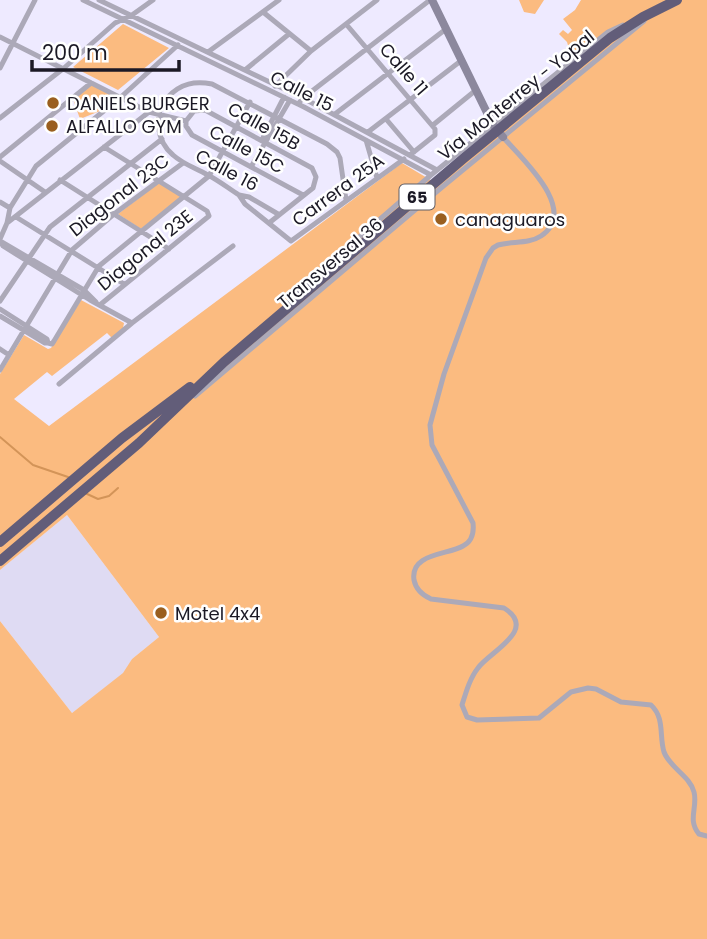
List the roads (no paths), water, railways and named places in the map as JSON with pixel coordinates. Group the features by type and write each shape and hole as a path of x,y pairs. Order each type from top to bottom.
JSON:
{"highway":[{"name":"Vía Monterrey - Yopal","path":"0,561 139,443 224,362 610,38 675,1"},
{"name":"Vía Monterrey - Yopal","path":"0,542 122,438 224,362"}],"main road":[{"path":"431,0 498,131"}],"street":[{"path":"0,68 35,0"},
{"name":"Calle 15","path":"83,0 178,46 303,98 412,153 434,173"},
{"name":"Calle 15","path":"99,0 245,69 287,98 434,173"},
{"path":"114,7 117,0"},
{"path":"0,118 64,68 115,23 153,0"},
{"path":"208,52 279,0"},
{"path":"274,88 311,51 377,0"},
{"path":"298,104 431,0"},
{"name":"Transversal 36","path":"257,334 312,278 434,173 498,131 675,1"},
{"path":"263,12 311,51"},
{"name":"Calle 11","path":"346,24 433,125 435,135 412,153"},
{"path":"335,114 446,29"},
{"path":"245,69 289,34"},
{"path":"0,37 149,112 186,121"},
{"path":"132,323 0,240 10,208 36,166 121,97 178,46"},
{"path":"368,132 462,60"},
{"path":"45,192 0,159 91,83"},
{"path":"0,300 45,234 85,197 131,165 162,139 158,114 166,98 188,83 212,84 250,102 337,152 344,173 346,200"},
{"path":"433,125 476,90"},
{"path":"251,167 287,98"},
{"path":"0,316 52,344 99,266 209,176 250,102"},
{"name":"Calle 15B","path":"186,121 190,114 199,110 237,126 312,168 316,177 313,188 303,195"},
{"path":"7,223 149,112"},
{"path":"386,118 412,153"},
{"name":"Calle 15C","path":"186,121 192,135 303,195"},
{"path":"355,134 359,127"},
{"path":"498,131 551,194 554,215 548,230 542,235 498,245 486,258 444,374 430,425 432,445 473,523 474,531 471,540 464,546 427,557 421,562 414,573 414,582 422,595 431,599 504,608 512,616 515,630 513,638 484,661 472,678 462,705 467,716 477,720 539,718 566,695 588,688 596,689 617,701 652,705 659,714 664,753 695,794 693,826 699,834 707,836"},
{"name":"Transversal 36","path":"139,443 498,131"},
{"name":"Calle 16","path":"162,139 171,153 183,163 278,215"},
{"path":"366,139 377,178"},
{"path":"104,147 185,197"},
{"name":"Carrera 25A","path":"269,223 287,240 294,239 404,159"},
{"name":"Diagonal 23C","path":"0,370 72,250 114,214 183,163"},
{"path":"60,180 169,249"},
{"path":"239,195 245,204 269,223 303,195"},
{"name":"Diagonal 23E","path":"98,303 208,218 207,211 185,197"},
{"path":"0,202 10,208"},
{"path":"16,217 99,266 124,284"},
{"path":"59,384 132,323 233,246"},
{"path":"0,309 25,328"},
{"path":"0,349 9,355"}],"waterway":[{"path":"0,437 33,465 68,477"},
{"path":"85,493 98,499 109,496 118,488"}],"place":[{"name":"DANIELS BURGER","path":"53,103"},
{"name":"ALFALLO GYM","path":"52,126"},
{"name":"canaguaros","path":"441,219"},
{"name":"Motel 4x4","path":"161,613"}]}
